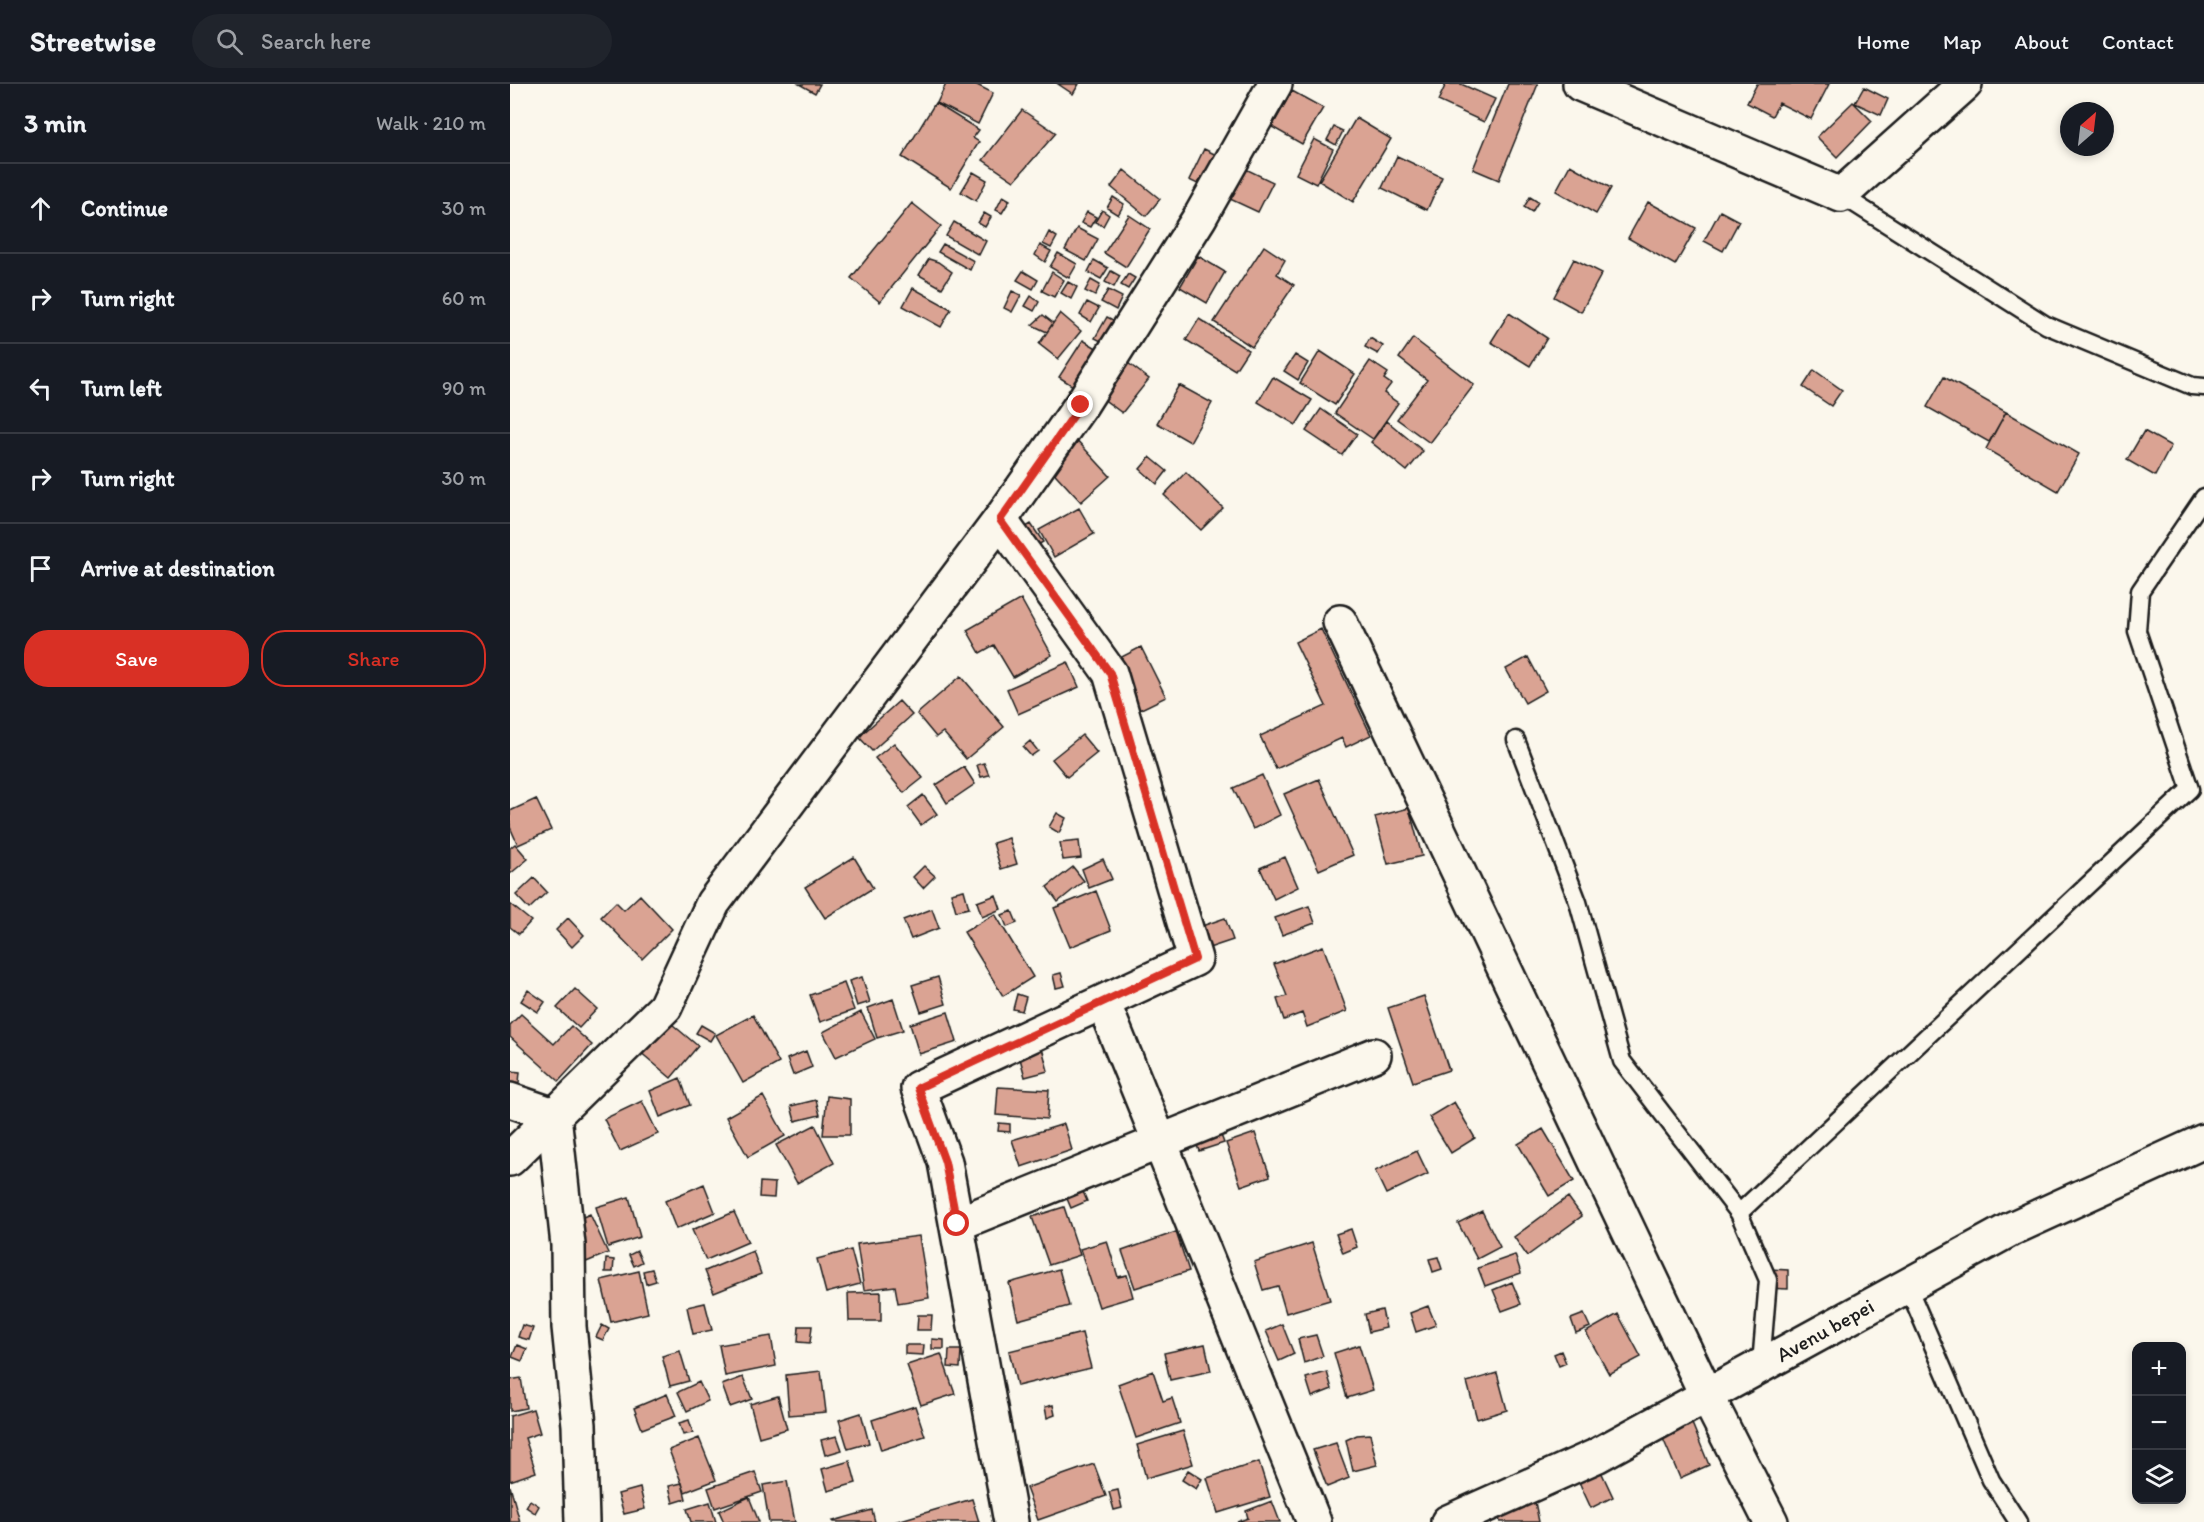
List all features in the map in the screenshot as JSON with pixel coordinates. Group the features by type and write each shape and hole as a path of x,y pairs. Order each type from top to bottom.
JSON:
{"street":[{"path":"510,1159 665,1007 713,903 1000,520 1081,405 1200,217 1275,84"},
{"path":"1585,85 1841,195 1965,84"},
{"path":"1000,520 1110,673 1195,959 918,1088 945,1162 1011,1522"},
{"path":"1340,622 1706,1394 1771,1522"},
{"path":"1103,1002 1314,1522"},
{"path":"957,1224 1374,1055"},
{"path":"510,1100 554,1115"},
{"path":"554,1115 568,1245 569,1327 579,1425 582,1522"},
{"name":"Avenu bepei","path":"1448,1522 1596,1456 2012,1229 2204,1141"}],"lane":[{"path":"1841,195 2046,326 2192,386 2204,387"},
{"path":"1739,1213 2190,789 2137,631 2140,591 2204,497"},
{"path":"1516,740 1578,902 1622,1061 1739,1213 1768,1280 1761,1365"},
{"path":"1907,1285 1990,1480 2018,1522"}],"building":[{"path":"799,84 820,84 815,93"},
{"path":"946,84 975,84 993,93 978,124 937,103"},
{"path":"1058,84 1079,84 1073,94"},
{"path":"1446,84 1461,84 1495,99 1484,122 1438,101"},
{"path":"1508,84 1538,84 1499,180 1473,169"},
{"path":"1757,84 1829,84 1811,119 1779,103 1772,116 1747,103"},
{"path":"1864,87 1888,99 1881,115 1855,103"},
{"path":"1292,91 1323,108 1302,144 1272,127"},
{"path":"1853,102 1872,121 1837,157 1817,137"},
{"path":"935,103 979,130 973,138 979,142 951,188 902,157"},
{"path":"1022,110 1056,133 1014,181 983,160"},
{"path":"1356,118 1391,139 1353,202 1319,181"},
{"path":"1334,127 1343,131 1336,145 1327,140"},
{"path":"1314,139 1333,149 1316,184 1296,174"},
{"path":"1204,149 1273,182 1258,212 1189,180"},
{"path":"1397,156 1442,177 1427,210 1382,188"},
{"path":"1570,165 1611,188 1596,214 1556,191"},
{"path":"1124,170 1160,199 1146,216 1111,187"},
{"path":"973,172 987,180 976,201 961,192"},
{"path":"1003,196 1010,200 1002,213 996,210"},
{"path":"1113,197 1124,204 1118,215 1107,208"},
{"path":"1530,197 1538,202 1532,212 1524,207"},
{"path":"1648,202 1696,228 1675,265 1628,238"},
{"path":"912,203 941,226 880,302 851,278"},
{"path":"1102,210 1109,215 1103,226 1095,222"},
{"path":"1720,211 1739,221 1723,251 1704,241"},
{"path":"1087,212 1096,217 1090,227 1081,223"},
{"path":"984,213 991,217 985,227 978,223"},
{"path":"1129,215 1150,229 1126,267 1104,253"},
{"path":"954,222 986,241 979,255 946,236"},
{"path":"1077,228 1098,239 1086,261 1065,250"},
{"path":"1049,232 1057,237 1051,248 1043,244"},
{"path":"943,244 974,261 970,270 938,252"},
{"path":"1040,245 1051,251 1045,262 1035,255"},
{"path":"1264,246 1285,260 1277,274 1294,285 1252,347 1214,322"},
{"path":"1058,253 1077,264 1069,278 1050,267"},
{"path":"1198,256 1225,272 1207,303 1180,287"},
{"path":"929,259 938,262 952,272 942,288 919,275"},
{"path":"1574,259 1602,273 1581,312 1554,297"},
{"path":"1094,260 1108,268 1101,279 1088,272"},
{"path":"1023,271 1038,280 1033,289 1017,280"},
{"path":"1111,271 1120,276 1114,287 1105,282"},
{"path":"1052,272 1064,280 1054,297 1042,291"},
{"path":"1128,274 1135,278 1128,289 1121,285"},
{"path":"1091,280 1100,285 1095,296 1085,291"},
{"path":"1068,282 1077,287 1071,299 1061,293"},
{"path":"913,288 951,309 941,327 903,306"},
{"path":"1108,290 1122,297 1116,310 1101,302"},
{"path":"1012,291 1021,295 1012,312 1004,308"},
{"path":"1031,296 1039,302 1034,311 1025,306"},
{"path":"1087,302 1099,308 1091,322 1080,315"},
{"path":"1060,313 1081,331 1058,359 1039,344"},
{"path":"1509,313 1547,338 1530,366 1491,342"},
{"path":"1043,315 1053,323 1047,332 1032,325"},
{"path":"1107,317 1115,321 1103,342 1095,338"},
{"path":"1199,319 1248,350 1235,370 1186,340"},
{"path":"1370,338 1383,346 1378,354 1365,347"},
{"path":"1413,338 1474,385 1430,443 1397,419 1427,380 1399,358"},
{"path":"1083,340 1100,350 1076,388 1059,377"},
{"path":"1320,351 1355,374 1335,405 1300,383"},
{"path":"1295,355 1308,363 1298,380 1284,371"},
{"path":"1370,361 1388,373 1384,379 1391,384 1384,393 1398,403 1373,439 1335,413"},
{"path":"1128,363 1149,379 1122,413 1102,398"},
{"path":"1814,370 1842,390 1831,406 1803,387"},
{"path":"1273,377 1312,400 1296,425 1258,402"},
{"path":"1944,377 2006,412 1989,442 1927,407"},
{"path":"1179,385 1212,403 1190,442 1157,423"},
{"path":"1321,409 1357,434 1342,455 1306,431"},
{"path":"2006,412 2079,454 2058,491 1986,449"},
{"path":"1387,421 1423,451 1407,471 1371,442"},
{"path":"2144,431 2171,446 2155,476 2127,460"},
{"path":"1073,436 1110,476 1081,502 1045,463"},
{"path":"1150,457 1167,471 1157,484 1140,469"},
{"path":"1186,472 1223,508 1201,530 1164,495"},
{"path":"1079,508 1094,534 1054,557 1039,530"},
{"path":"1031,524 1043,542 1027,551 1016,533"},
{"path":"1021,599 1052,655 1013,677 994,645 980,653 967,630"},
{"path":"1321,629 1371,735 1346,747 1342,738 1276,769 1260,736 1326,706 1295,642"},
{"path":"1141,647 1166,697 1135,712 1110,663"},
{"path":"1528,657 1546,691 1525,703 1506,669"},
{"path":"1068,662 1079,687 1018,714 1007,689"},
{"path":"961,676 1004,727 966,759 943,732 936,737 917,714"},
{"path":"899,701 912,715 872,751 859,737"},
{"path":"1082,735 1097,753 1067,777 1052,759"},
{"path":"1030,741 1038,751 1031,756 1023,747"},
{"path":"894,743 923,778 904,793 875,758"},
{"path":"984,763 989,775 981,777 977,765"},
{"path":"964,767 975,784 947,803 936,785"},
{"path":"1262,775 1280,815 1253,829 1233,788"},
{"path":"1319,779 1353,855 1319,870 1284,794"},
{"path":"923,795 937,814 921,825 908,807"},
{"path":"536,799 551,830 518,845 510,827 510,811"},
{"path":"1409,808 1422,856 1388,864 1375,817"},
{"path":"1057,813 1066,818 1059,833 1049,827"},
{"path":"1009,838 1017,864 1001,869 993,843"},
{"path":"1079,841 1081,858 1063,860 1060,843"},
{"path":"515,844 528,859 510,874 510,848"},
{"path":"854,857 873,888 825,918 805,887"},
{"path":"1285,857 1298,887 1274,899 1260,868"},
{"path":"1103,859 1112,879 1089,888 1082,869"},
{"path":"924,866 935,876 923,888 913,877"},
{"path":"1073,867 1084,881 1058,902 1047,887"},
{"path":"534,878 547,892 529,909 516,895"},
{"path":"964,890 969,908 956,911 951,893"},
{"path":"1096,891 1111,930 1070,947 1054,908"},
{"path":"640,895 672,929 642,959 601,917 616,902 624,910"},
{"path":"996,895 1001,909 982,917 977,902"},
{"path":"510,904 531,921 519,934 510,927"},
{"path":"1309,906 1315,923 1282,935 1275,918"},
{"path":"932,909 939,928 911,939 903,920"},
{"path":"1012,911 1017,923 1007,927 1002,915"},
{"path":"995,914 1033,977 1003,996 964,932"},
{"path":"568,918 584,935 572,947 556,930"},
{"path":"1225,918 1233,940 1206,949 1199,927"},
{"path":"1323,946 1347,1011 1307,1027 1302,1013 1284,1020 1277,999 1287,996 1274,964"},
{"path":"1061,973 1065,986 1056,988 1053,975"},
{"path":"862,977 870,1002 857,1006 849,981"},
{"path":"938,977 946,1004 921,1012 912,985"},
{"path":"844,983 854,1010 820,1022 810,995"},
{"path":"575,989 597,1009 579,1028 557,1008"},
{"path":"528,990 545,1002 538,1012 521,1001"},
{"path":"1017,994 1026,997 1022,1011 1013,1009"},
{"path":"1424,996 1449,1070 1413,1082 1388,1008"},
{"path":"893,999 903,1030 877,1038 868,1008"},
{"path":"861,1012 875,1039 836,1057 823,1032"},
{"path":"948,1012 957,1042 919,1054 910,1024"},
{"path":"521,1014 554,1044 571,1026 592,1045 559,1081 510,1037 510,1025"},
{"path":"660,1014 698,1046 671,1078 633,1046"},
{"path":"753,1015 779,1063 743,1083 716,1035"},
{"path":"701,1025 715,1033 710,1041 696,1033"},
{"path":"1041,1044 1048,1071 1025,1077 1018,1051"},
{"path":"806,1051 812,1067 793,1075 787,1059"},
{"path":"510,1071 520,1072 517,1104 510,1103"},
{"path":"680,1078 690,1105 660,1117 650,1091"},
{"path":"998,1087 1049,1090 1047,1119 996,1115"},
{"path":"763,1096 785,1136 748,1157 726,1117"},
{"path":"827,1096 850,1099 850,1135 823,1135"},
{"path":"816,1100 820,1115 795,1121 791,1106"},
{"path":"642,1101 658,1134 620,1151 604,1119"},
{"path":"1454,1102 1475,1138 1451,1153 1429,1117"},
{"path":"1216,1122 1224,1143 1199,1151 1192,1131"},
{"path":"999,1123 1010,1124 1010,1132 998,1131"},
{"path":"1064,1124 1072,1150 1021,1167 1012,1140"},
{"path":"815,1125 834,1163 797,1183 776,1145"},
{"path":"1543,1129 1574,1181 1549,1196 1518,1144"},
{"path":"1255,1133 1270,1176 1241,1186 1226,1143"},
{"path":"1417,1151 1428,1174 1386,1194 1375,1171"},
{"path":"1078,1180 1087,1201 1071,1208 1062,1187"},
{"path":"760,1182 775,1183 774,1198 759,1197"},
{"path":"704,1184 715,1212 676,1229 665,1201"},
{"path":"629,1197 640,1237 608,1247 596,1207"},
{"path":"1568,1197 1582,1216 1527,1256 1514,1237"},
{"path":"1064,1207 1080,1255 1049,1265 1032,1217"},
{"path":"1482,1211 1500,1247 1477,1259 1458,1223"},
{"path":"734,1212 748,1242 706,1260 692,1230"},
{"path":"590,1214 608,1253 584,1263 567,1224"},
{"path":"1351,1229 1357,1247 1343,1253 1336,1234"},
{"path":"1176,1232 1189,1271 1135,1288 1122,1251"},
{"path":"919,1236 929,1298 898,1303 895,1286 864,1290 857,1244"},
{"path":"1107,1241 1118,1277 1127,1275 1133,1297 1099,1307 1080,1249"},
{"path":"1312,1243 1330,1300 1286,1313 1278,1286 1263,1290 1254,1262"},
{"path":"851,1250 860,1284 826,1293 817,1259"},
{"path":"637,1251 642,1262 634,1266 629,1255"},
{"path":"753,1251 761,1274 714,1293 705,1271"},
{"path":"1515,1255 1521,1273 1485,1286 1478,1268"},
{"path":"1438,1257 1442,1269 1433,1272 1429,1259"},
{"path":"606,1259 614,1260 613,1272 605,1272"},
{"path":"652,1269 656,1281 646,1284 643,1271"},
{"path":"1059,1269 1069,1306 1018,1320 1009,1283"},
{"path":"1770,1269 1788,1270 1788,1289 1768,1288"},
{"path":"639,1271 648,1313 611,1322 601,1280"},
{"path":"1512,1282 1521,1304 1502,1311 1493,1290"},
{"path":"881,1292 881,1321 849,1321 848,1293"},
{"path":"705,1303 712,1330 693,1334 687,1307"},
{"path":"1428,1306 1436,1325 1416,1332 1410,1313"},
{"path":"1382,1310 1386,1328 1369,1332 1365,1314"},
{"path":"1584,1314 1590,1327 1576,1333 1571,1319"},
{"path":"1618,1314 1641,1357 1609,1374 1586,1332"},
{"path":"918,1315 932,1315 931,1330 917,1330"},
{"path":"1282,1324 1294,1354 1279,1361 1266,1331"},
{"path":"522,1325 533,1328 529,1340 518,1337"},
{"path":"602,1325 609,1329 603,1340 596,1337"},
{"path":"799,1326 812,1326 810,1343 798,1342"},
{"path":"1082,1333 1091,1368 1017,1386 1009,1351"},
{"path":"1316,1335 1323,1356 1304,1363 1298,1339"},
{"path":"771,1336 776,1366 725,1376 719,1345"},
{"path":"932,1339 944,1340 944,1349 932,1349"},
{"path":"1205,1344 1211,1371 1170,1380 1164,1353"},
{"path":"517,1345 527,1349 522,1361 512,1357"},
{"path":"905,1345 924,1345 923,1355 905,1354"},
{"path":"1359,1345 1373,1390 1347,1398 1334,1353"},
{"path":"949,1350 961,1350 960,1368 948,1367"},
{"path":"680,1351 689,1381 670,1386 662,1356"},
{"path":"1561,1351 1566,1363 1559,1366 1554,1354"},
{"path":"941,1354 955,1394 921,1405 907,1365"},
{"path":"821,1371 826,1412 789,1415 786,1375"},
{"path":"1153,1371 1163,1401 1172,1398 1180,1423 1136,1438 1118,1384"},
{"path":"1327,1372 1332,1389 1312,1397 1306,1378"},
{"path":"1497,1373 1507,1410 1477,1419 1467,1382"},
{"path":"743,1377 752,1399 730,1407 722,1385"},
{"path":"521,1378 526,1408 510,1411 510,1380"},
{"path":"699,1382 708,1401 687,1411 678,1392"},
{"path":"667,1394 676,1416 642,1429 634,1408"},
{"path":"778,1396 787,1429 759,1437 750,1404"},
{"path":"1053,1405 1055,1415 1047,1418 1045,1407"},
{"path":"915,1406 925,1436 881,1450 872,1420"},
{"path":"533,1409 540,1433 525,1438 536,1472 510,1481 510,1416"},
{"path":"861,1413 869,1443 848,1449 839,1420"},
{"path":"689,1420 693,1433 683,1435 679,1423"},
{"path":"1691,1421 1709,1465 1680,1478 1661,1434"},
{"path":"1183,1431 1193,1464 1146,1478 1137,1445"},
{"path":"1370,1434 1377,1465 1353,1471 1346,1440 1357,1435"},
{"path":"837,1436 842,1450 825,1455 821,1440"},
{"path":"699,1438 716,1480 685,1492 669,1450"},
{"path":"1336,1443 1349,1478 1327,1487 1313,1450"},
{"path":"1591,1450 1613,1497 1591,1508 1579,1482 1552,1496 1542,1474"},
{"path":"850,1461 856,1483 828,1491 822,1469"},
{"path":"1259,1462 1270,1497 1218,1513 1207,1478"},
{"path":"1094,1464 1106,1496 1038,1520 1026,1488"},
{"path":"1188,1470 1202,1479 1196,1489 1182,1480"},
{"path":"755,1472 762,1492 715,1508 708,1488"},
{"path":"787,1481 795,1522 769,1522 763,1485"},
{"path":"682,1483 686,1499 673,1503 669,1486"},
{"path":"510,1486 520,1522 510,1522"},
{"path":"640,1488 645,1509 624,1514 618,1494"},
{"path":"1118,1490 1122,1508 1114,1510 1109,1492"},
{"path":"749,1497 759,1522 724,1522 719,1511"},
{"path":"972,1499 979,1522 894,1522"},
{"path":"530,1500 539,1506 535,1513 526,1507"},
{"path":"1272,1501 1280,1522 1237,1522 1248,1518 1246,1511"},
{"path":"710,1502 716,1522 691,1522 687,1509"},
{"path":"1535,1502 1539,1522 1500,1522 1497,1509"},
{"path":"872,1510 875,1522 833,1521"}],"route":[{"path":"957,1224 945,1162 918,1088 1195,959 1110,673 1000,520 1081,405"}]}
